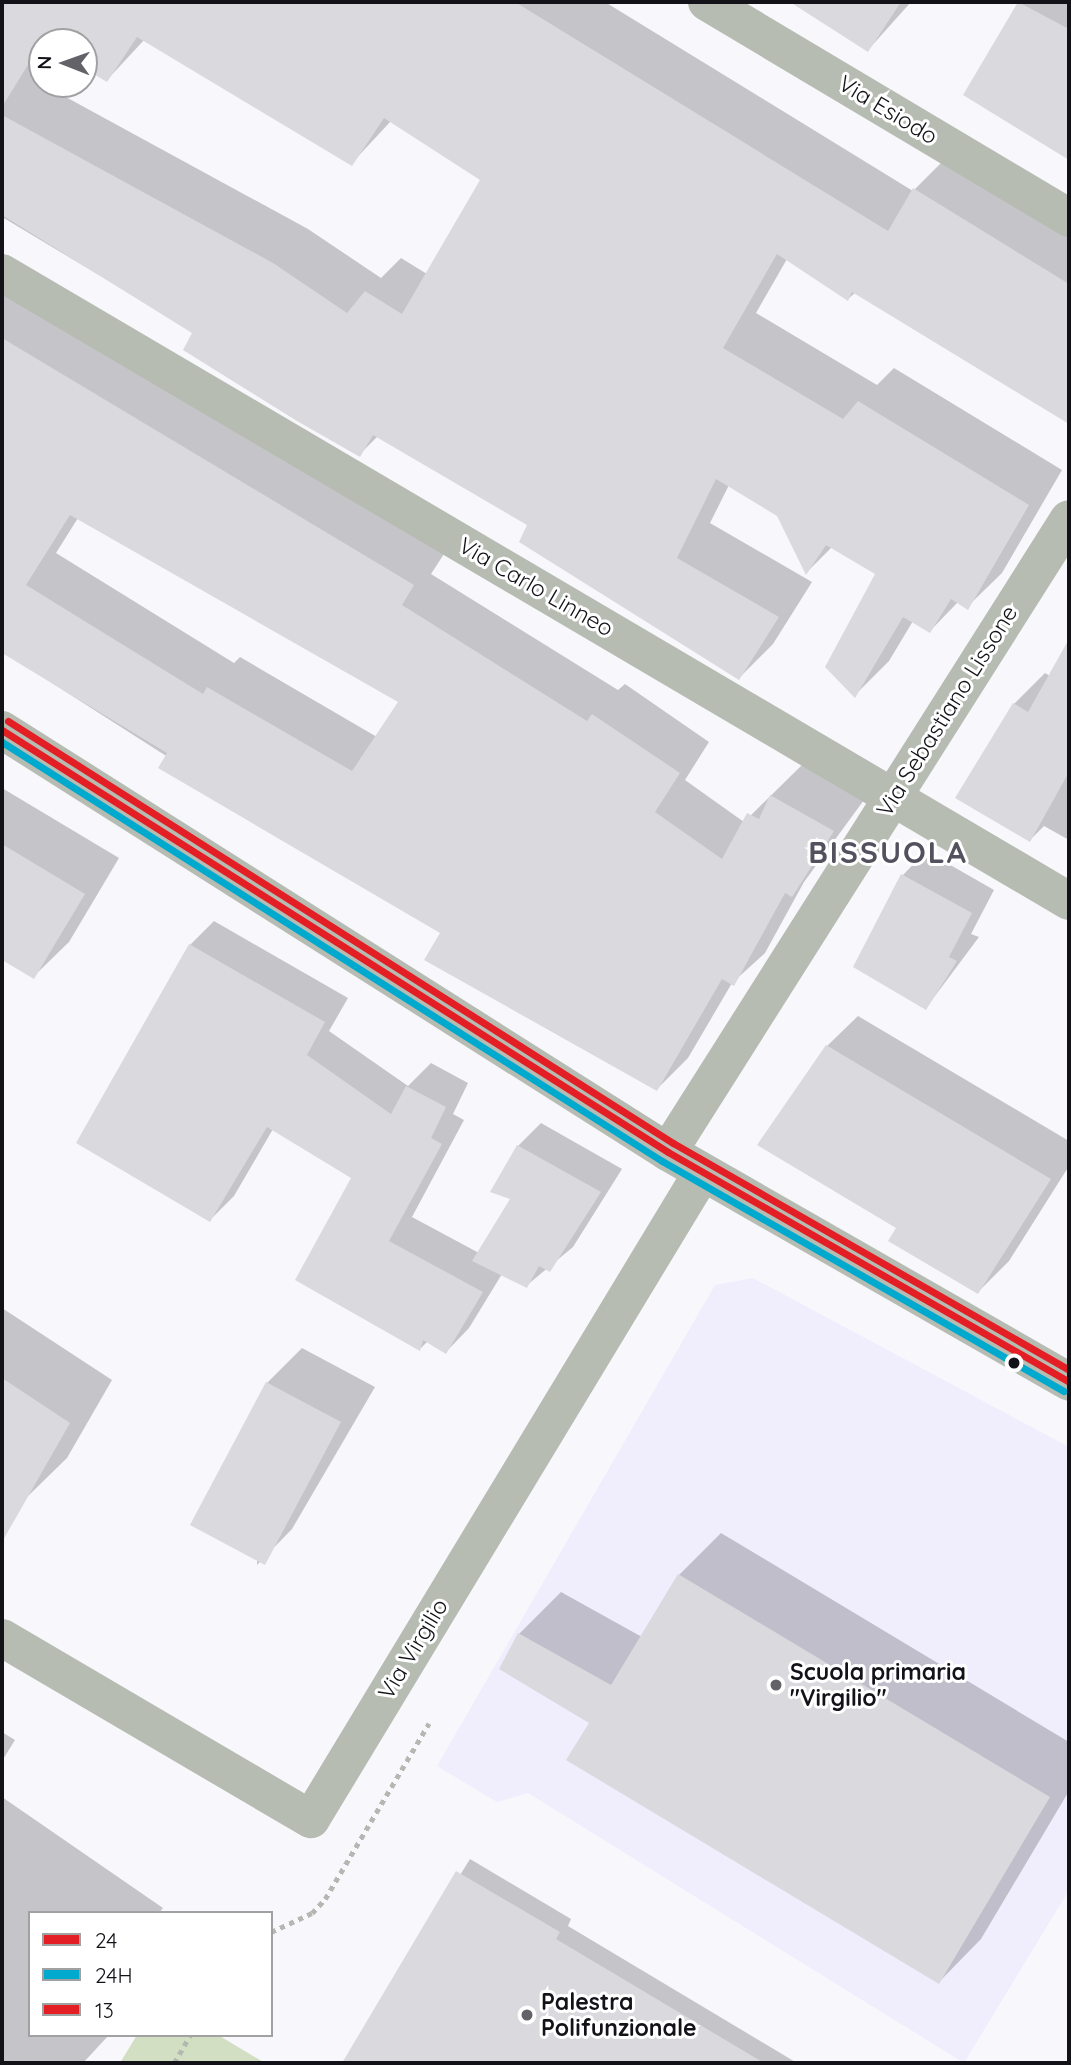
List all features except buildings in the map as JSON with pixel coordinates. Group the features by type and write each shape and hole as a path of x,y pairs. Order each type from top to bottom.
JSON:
{"street":[{"name":"Via Esiodo","path":"707,2 1069,218"},
{"name":"Via Carlo Linneo","path":"2,273 1069,901"},
{"name":"Via Sebastiano Lissone","path":"668,1152 1069,519"},
{"path":"2,730 702,1173 1069,1382"},
{"name":"Via Virgilio","path":"2,1638 310,1819 702,1173"}],"path":[{"path":"174,2063 190,2037"}],"shaded area":[{"name":"Scuola primaria \"Virgilio\"","path":"753,1278 1069,1447 1069,1890 964,2063 528,1793 497,1802 437,1766 715,1285"}],"green space":[{"path":"136,2037 221,2037 265,2063 120,2063"}],"transit line":[{"name":"13","path":"8,721 673,1143 1069,1370"},
{"name":"24","path":"2,730 668,1152 1069,1382"},
{"name":"24H","path":"2,742 662,1161 1064,1391"}],"place":[{"name":"Scuola primaria \"Virgilio\"","path":"776,1685"},
{"name":"Palestra Polifunzionale","path":"527,2015"}],"district":[{"name":"BISSUOLA","path":"888,852"}]}
